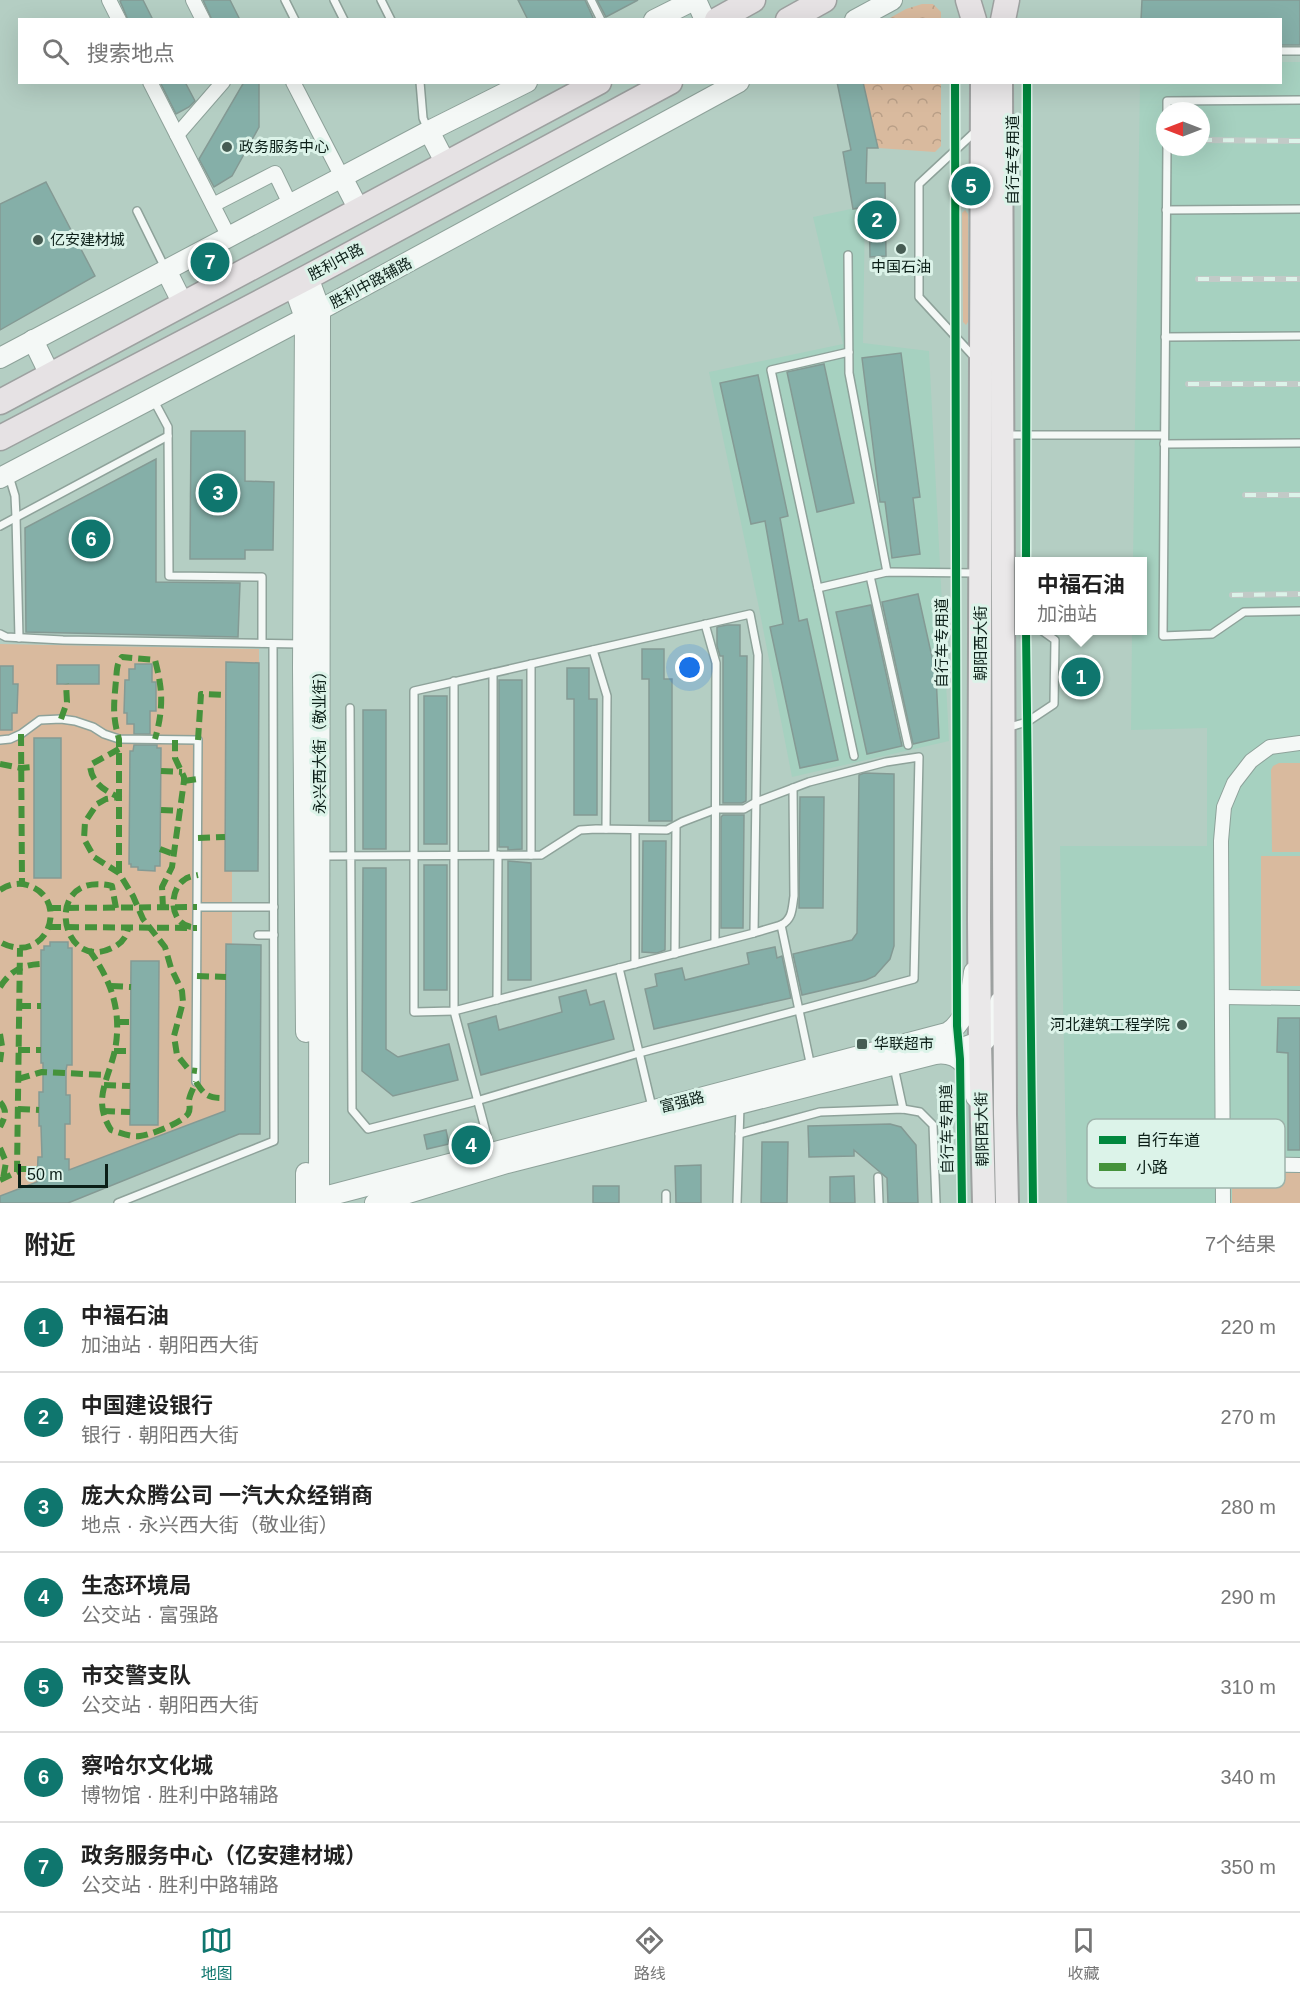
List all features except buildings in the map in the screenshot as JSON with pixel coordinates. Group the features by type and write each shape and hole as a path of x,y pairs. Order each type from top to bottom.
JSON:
{"highway":[{"path":"721,18 753,0"},
{"path":"792,18 824,0"},
{"path":"969,0 974,18"},
{"path":"1002,18 1007,0"},
{"path":"0,402 595,84"},
{"name":"胜利中路","path":"0,438 301,281 666,84"},
{"path":"50,375 64,404"}],"main road":[{"path":"656,18 672,5 695,0 704,18"},
{"path":"859,18 892,0"},
{"path":"981,0 981,18"},
{"path":"1001,0 1002,18"},
{"path":"0,358 522,84"},
{"name":"胜利中路辅路","path":"4,476 312,314 735,84"},
{"name":"朝阳西大街","path":"982,84 979,1043 984,1203"},
{"name":"朝阳西大街","path":"1001,84 1001,435 1007,610 1004,729 1007,1203"},
{"path":"429,131 446,164"},
{"path":"342,177 359,210"},
{"path":"166,270 183,304"},
{"name":"永兴西大街（敬业街）","path":"301,281 312,314 320,856 310,1202"},
{"name":"永兴西大街（敬业街）","path":"310,1202 304,644 312,314"},
{"path":"33,340 50,375"},
{"path":"947,1043 963,1014 972,985 980,921"},
{"path":"947,1043 979,1043 985,1040 996,1021 1005,983"},
{"path":"947,1043 967,1068 974,1082 982,1148"},
{"name":"富强路","path":"310,1202 491,1152 812,1069 947,1043"},
{"name":"富强路","path":"375,1203 507,1163 894,1065 947,1043"},
{"path":"979,1043 987,1049 997,1066 1005,1114"}],"street":[{"path":"109,0 117,18"},
{"path":"193,0 202,18"},
{"path":"151,84 229,237"},
{"path":"177,135 221,84"},
{"path":"294,84 342,177"},
{"path":"213,205 275,173 290,204"},
{"path":"1223,1119 1221,841 1224,807 1234,783 1251,761 1270,747 1300,743"},
{"path":"1222,997 1300,998"},
{"path":"1285,1165 1300,1165"}],"lane":[{"path":"285,0 295,18"},
{"path":"334,0 343,18"},
{"path":"381,0 390,18"},
{"path":"591,0 600,18"},
{"path":"1282,51 1300,51"},
{"path":"420,84 423,118 429,131"},
{"path":"1167,102 1300,100"},
{"path":"980,363 919,297 919,184 981,126"},
{"path":"1167,156 1162,636 1212,634 1244,612 1300,612"},
{"path":"1166,210 1300,209"},
{"path":"137,211 166,270"},
{"path":"848,255 849,373 887,572"},
{"path":"1165,337 1300,336"},
{"path":"849,352 771,370 854,756"},
{"path":"153,398 168,427 169,576 262,577 262,643"},
{"path":"1001,435 1164,435"},
{"path":"0,526 168,436"},
{"path":"1164,444 1300,443"},
{"path":"4,476 15,496 19,638"},
{"path":"818,588 887,572 982,573"},
{"path":"870,576 908,745"},
{"path":"754,933 758,656 750,614 414,691 414,1012 454,1011 754,933 788,922 792,913 794,896 793,788"},
{"path":"705,624 716,663 715,943"},
{"path":"0,634 6,637 63,640 304,644"},
{"path":"1004,729 1027,722 1054,704 1054,640 1048,635"},
{"path":"118,1203 274,1141 273,644"},
{"path":"593,650 607,696 606,829"},
{"path":"531,664 531,855"},
{"path":"493,673 497,1000"},
{"path":"454,681 454,1011 491,1152"},
{"path":"320,856 350,856 414,856 541,855 580,831 606,829 667,831 716,809 744,809 756,802 809,782 875,765 919,757 914,980 639,1053 368,1129 352,1110 350,856 350,708"},
{"path":"0,741 21,734 40,720 61,719 93,727 119,739 198,740 196,1082"},
{"path":"675,954 676,826"},
{"path":"635,830 635,964"},
{"path":"197,907 274,907"},
{"path":"781,925 812,1069"},
{"path":"258,935 274,935"},
{"path":"619,968 653,1110"},
{"path":"894,1065 903,1109"},
{"path":"737,1203 740,1104"},
{"path":"739,1134 820,1112 903,1109 920,1112 933,1125 936,1203"},
{"path":"878,1177 879,1203"},
{"path":"666,1194 666,1203"}],"shaded area":[{"path":"1282,62 1300,62 1300,1203 1067,1203 1060,846 1207,846 1207,728 1131,730 1132,635 1147,635 1147,557 1133,557 1140,84 1282,84"},
{"path":"865,206 863,343 929,351 949,741 792,777 709,372 843,344 813,217"}],"green space":[{"path":"922,4 933,4 941,12 941,18 890,18"},
{"path":"863,84 941,84 941,146 935,152 878,148"},
{"path":"965,210 968,214 968,322 966,325 963,322 962,213"},
{"path":"0,644 259,649 259,663 226,663 225,870 232,871 232,944 225,1111 69,1170 64,1159 65,1124 70,1124 70,1095 39,1092 42,1157 38,1157 37,1182 0,1196 0,730 12,730 12,713 17,713 18,684 13,684 13,666 0,666","holes":["129,669 156,682 156,711 150,711 150,728 134,729 134,724 127,724 127,713 124,713 125,680 129,680","34,739 61,739 61,878 34,878","140,743 156,743 157,748 161,749 161,823 155,871 138,870 138,867 131,867 129,863 130,751 133,751 133,746 139,746","44,946 72,948 72,1065 67,1065 66,1070 50,1070 43,1067 41,1063 43,978 41,978 41,950 44,950","131,961 159,961 158,1125 130,1125"]},
{"path":"1279,763 1300,763 1300,852 1272,852 1271,770"},
{"path":"1261,856 1300,856 1300,986 1261,986"},
{"path":"1285,1173 1300,1173 1300,1203 1232,1203 1232,1188 1285,1188"}],"railway":[{"path":"1210,140 1300,141"},
{"path":"1198,279 1300,279"},
{"path":"1188,384 1300,384"},
{"path":"1245,495 1300,495"},
{"path":"1232,595 1300,594"}],"marked path":[{"path":"119,873 119,739 114,710 117,668 122,657 155,660 161,698 160,719 155,739"},
{"path":"61,719 67,702 66,684"},
{"path":"198,740 201,694 226,695"},
{"path":"21,734 22,884"},
{"path":"163,908 162,887 172,867 184,781 175,758 175,740"},
{"path":"119,749 90,765 99,785 119,797 106,799 97,804 85,822 84,839 94,857 119,873 143,919 165,947 171,968 182,991 183,1002 174,1036 177,1055 189,1070 197,1071"},
{"path":"0,764 21,768 34,767"},
{"path":"161,771 182,772"},
{"path":"184,781 198,779"},
{"path":"161,810 181,811"},
{"path":"198,838 225,837"},
{"path":"160,849 173,854"},
{"path":"191,927 184,925 175,914 174,899 179,885 187,878 198,875"},
{"path":"0,890 20,884 41,892 48,903 51,916 48,928 41,939 30,946 16,948 0,942"},
{"path":"116,908 112,886 90,885 75,892 67,905 66,920 70,935 80,947 94,952 112,948 118,944 125,937 128,928"},
{"path":"49,908 197,907"},
{"path":"49,927 197,928"},
{"path":"0,1180 17,1172 20,948"},
{"path":"89,950 104,973 116,1010 115,1050 102,1100 105,1119 111,1130 140,1136 173,1125 188,1114 189,1100 196,1082"},
{"path":"0,987 8,976 18,970 41,964"},
{"path":"197,976 226,977"},
{"path":"111,986 131,987"},
{"path":"19,1006 41,1006"},
{"path":"117,1022 131,1022"},
{"path":"0,1034 2,1046 0,1062"},
{"path":"18,1050 41,1050"},
{"path":"114,1051 131,1051"},
{"path":"18,1079 42,1072 107,1075"},
{"path":"196,1082 207,1095 225,1098"},
{"path":"104,1085 130,1086"},
{"path":"0,1102 5,1114 0,1127"},
{"path":"18,1109 39,1110"},
{"path":"103,1111 130,1112"},
{"path":"0,1148 6,1162 3,1179"},
{"path":"17,1169 37,1169"}],"cycle path":[{"name":"自行车专用道","path":"955,84 957,1026 960,1059 962,1203"},
{"name":"自行车专用道","path":"1026,557 1027,84"},
{"path":"1026,635 1033,1203"}],"place":[{"name":"政务服务中心","path":"227,147"},
{"name":"市交警支队","path":"971,186"},
{"name":"中国建设银行","path":"877,220"},
{"name":"亿安建材城","path":"38,240"},
{"name":"中国石油","path":"901,249"},
{"name":"政务服务中心（亿安建材城）","path":"210,262"},
{"name":"庞大众腾公司 一汽大众经销商","path":"218,493"},
{"name":"察哈尔文化城","path":"91,539"},
{"name":"中福石油","path":"1081,677"},
{"name":"河北建筑工程学院","path":"1182,1025"},
{"name":"华联超市","path":"862,1044"},
{"name":"生态环境局","path":"471,1145"}]}
